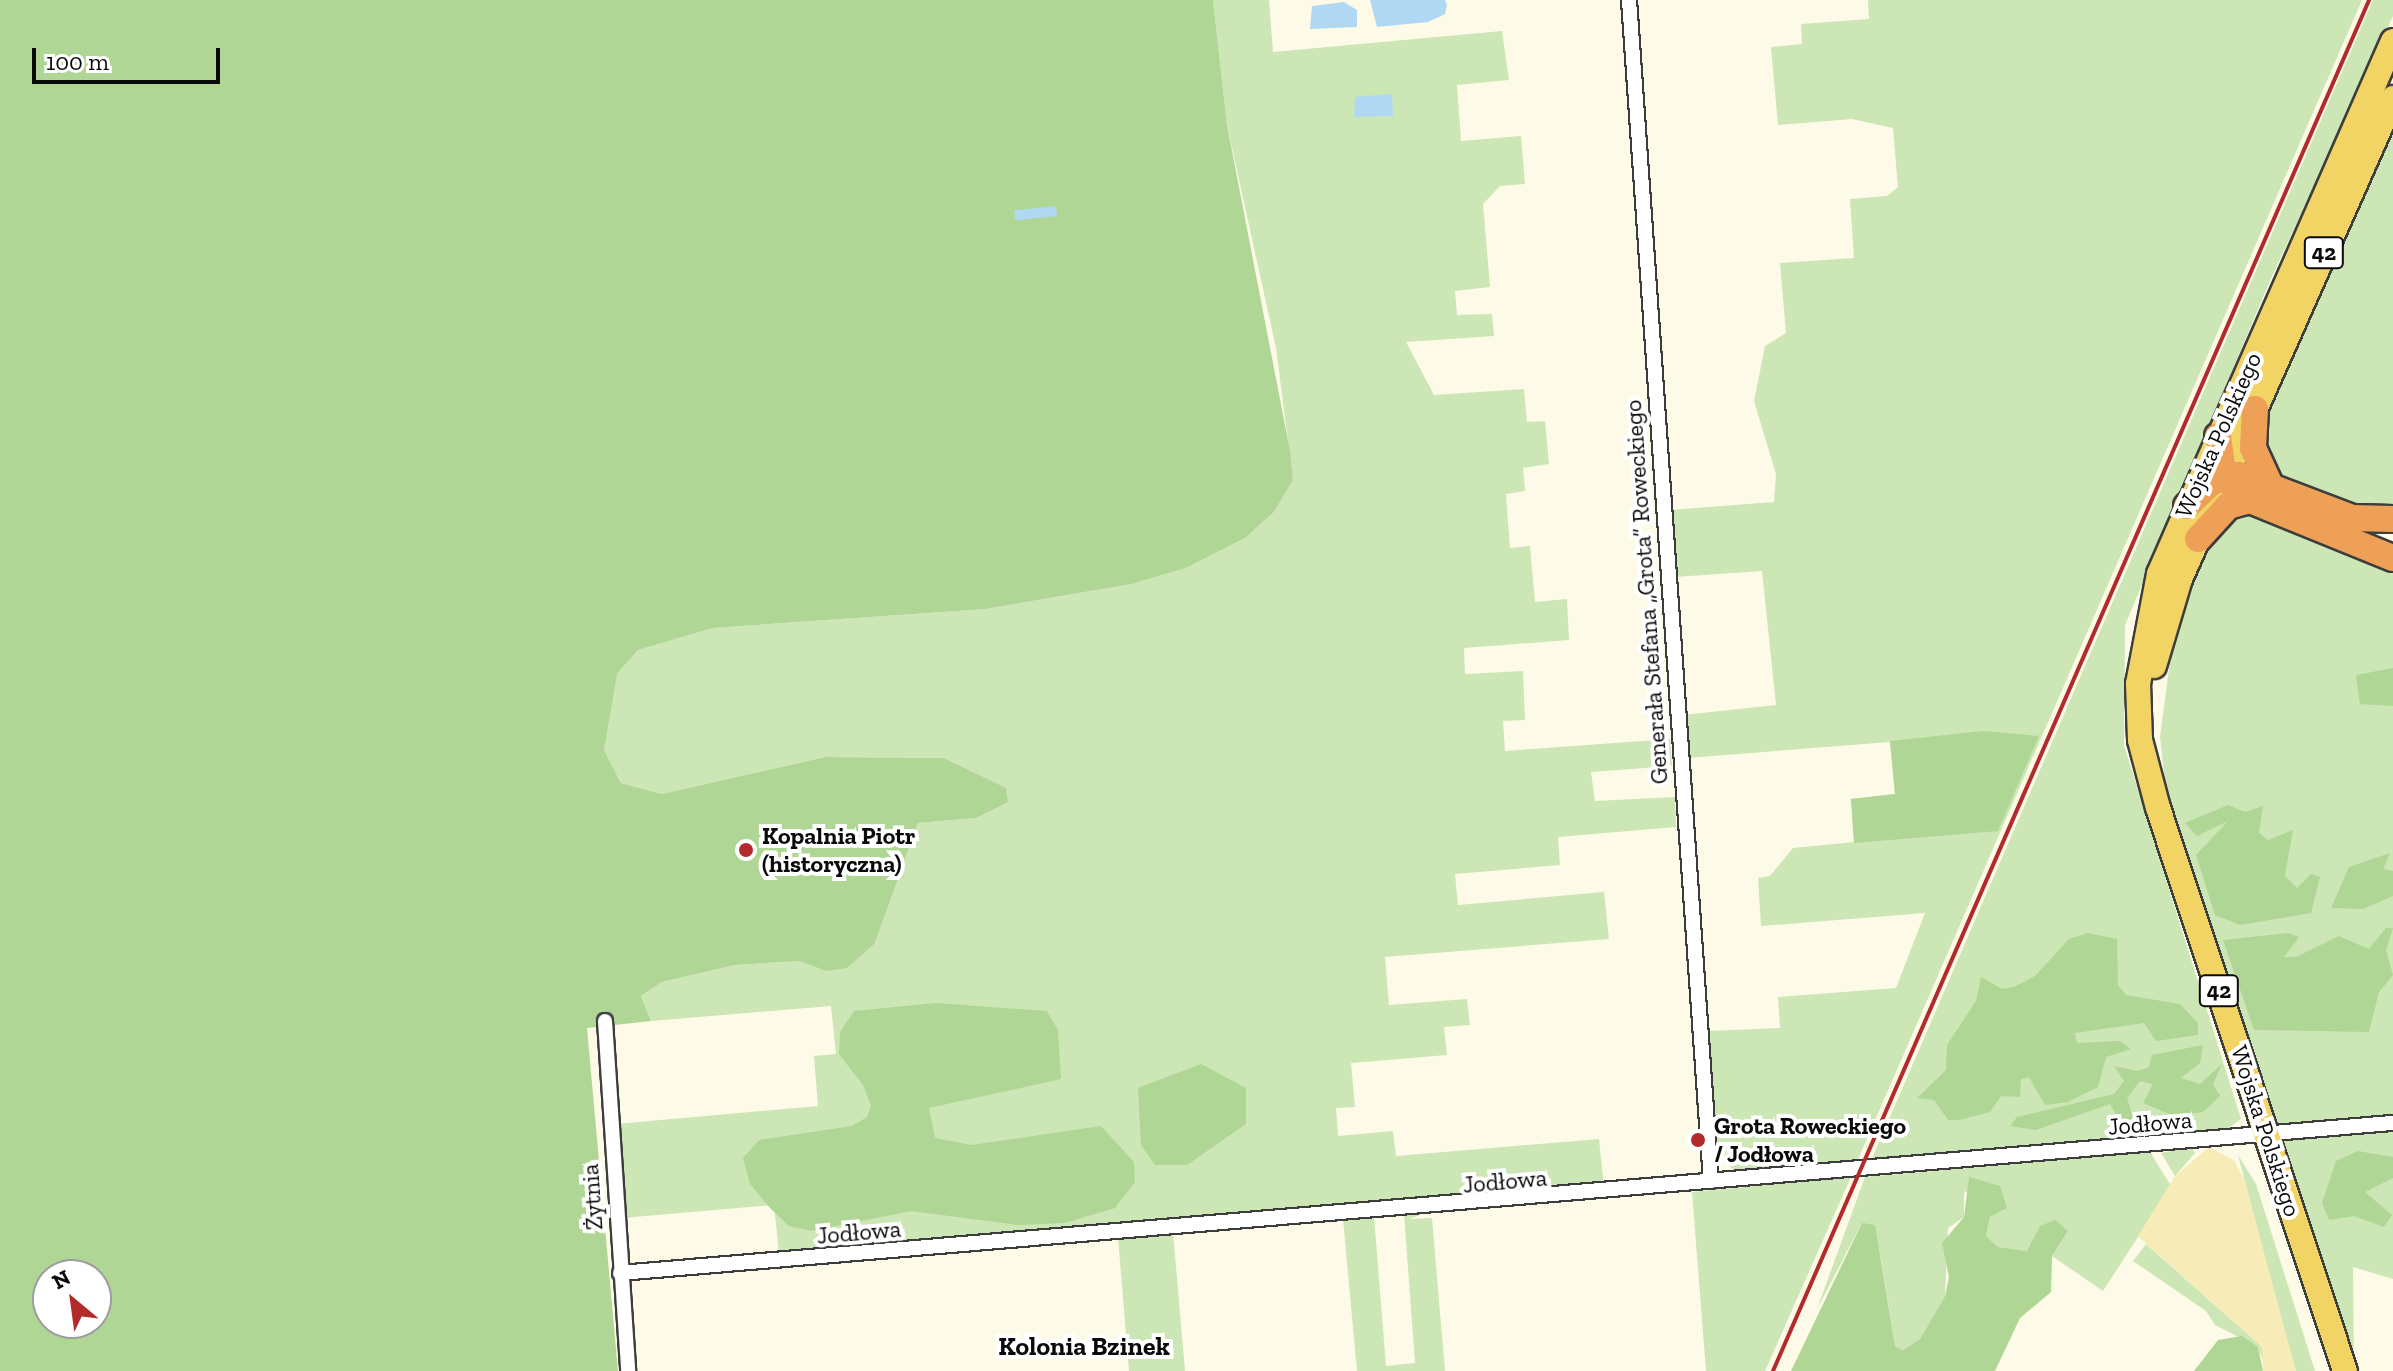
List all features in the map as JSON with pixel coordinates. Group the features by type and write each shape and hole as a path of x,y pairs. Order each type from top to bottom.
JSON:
{"highway":[{"path":"2255,409 2253,448 2260,492"},
{"path":"2218,436 2224,478"},
{"path":"2224,478 2260,492 2393,558"},
{"path":"2187,506 2224,478"},
{"path":"2198,539 2228,506 2260,492 2352,518 2393,519"}],"main road":[{"name":"Wojska Polskiego","path":"2345,1371 2146,768 2138,675 2148,609 2187,506 2393,41"},
{"name":"Wojska Polskiego","path":"2171,847 2150,708 2162,629 2224,478 2393,98"}],"street":[{"name":"Generała Stefana „Grota” Roweckiego","path":"1629,0 1711,1181"},
{"name":"Żytnia","path":"605,1021 628,1371"},
{"name":"Jodłowa","path":"620,1273 2393,1123"}],"green space":[{"path":"0,0 1213,0 1227,125 1290,451 1293,480 1274,512 1245,538 1186,568 1132,584 986,609 713,628 638,650 617,674 604,750 621,783 662,794 825,757 944,758 1006,788 1008,802 976,818 918,823 875,943 847,968 826,971 799,961 735,965 662,982 641,996 651,1021 587,1028 618,1371 0,1371"},
{"path":"1213,0 1269,0 1273,52 1502,31 1509,80 1457,85 1461,141 1521,136 1525,184 1500,186 1483,204 1490,287 1455,291 1457,315 1492,314 1494,336 1406,342 1434,395 1524,389 1527,422 1545,421 1549,464 1523,468 1525,491 1506,494 1510,548 1530,546 1535,602 1567,599 1569,640 1464,648 1465,674 1523,671 1525,720 1503,721 1505,751 1670,739 1672,766 1591,772 1595,801 1675,797 1676,827 1558,837 1560,865 1455,874 1458,905 1604,892 1609,939 1385,957 1389,1005 1467,999 1470,1025 1444,1027 1447,1055 1351,1063 1355,1107 1336,1108 1338,1136 1393,1131 1396,1156 1599,1139 1605,1197 1431,1211 1409,1219 1432,1218 1445,1371 1357,1371 1343,1219 1173,1232 1185,1371 1129,1371 1118,1237 780,1264 774,1205 622,1218 616,1124 818,1106 814,1056 836,1054 831,1006 651,1021 641,996 662,982 735,965 799,961 826,971 875,943 918,823 976,818 1005,788 944,758 825,757 662,794 621,783 604,750 607,706 617,674 638,650 713,628 986,609 1132,584 1186,568 1245,538 1274,512 1293,480 1276,348 1227,125","holes":["1404,1214 1415,1363 1386,1366 1374,1216"]},
{"path":"1868,0 2362,0 1856,1164 1736,1172 1717,1155 1707,1031 1780,1028 1778,997 1896,988 1925,913 1761,926 1758,878 1770,876 1793,848 1854,842 1851,799 1895,794 1890,742 1687,758 1683,715 1776,705 1762,571 1675,577 1670,510 1774,502 1776,474 1754,401 1765,346 1786,333 1780,263 1854,258 1850,199 1887,196 1898,187 1893,128 1852,119 1778,125 1771,47 1802,44 1801,24 1869,19"},
{"path":"2373,0 2393,0 2393,16 2272,276 2125,625 2124,745 2241,1119 2224,1131 1870,1163"},
{"path":"2393,120 2393,513 2374,515 2274,473 2262,429"},
{"path":"2243,508 2393,566 2393,1279 2353,1267 2354,1371 2347,1371 2166,792 2160,737 2176,616 2212,534"},
{"path":"2393,668 2393,706 2360,704 2356,675"},
{"path":"1983,731 2039,736 1998,831 1854,843 1851,799 1895,794 1890,741"},
{"path":"2228,805 2245,812 2263,806 2259,833 2268,840 2293,830 2285,876 2297,888 2311,874 2320,877 2311,913 2240,925 2215,915 2196,855 2228,821 2197,836 2185,823"},
{"path":"2390,853 2383,869 2393,871 2393,896 2363,909 2331,908 2349,867"},
{"path":"2386,928 2393,928 2386,950 2393,975 2379,992 2369,1032 2254,1030 2223,940 2288,933 2299,937 2284,957 2296,957 2339,936 2369,949"},
{"path":"2088,933 2117,939 2118,985 2126,995 2180,1004 2198,1023 2198,1035 2156,1041 2144,1023 2075,1033 2077,1043 2120,1041 2131,1049 2106,1057 2098,1087 2068,1102 2045,1105 2029,1077 2021,1079 2020,1097 2001,1096 1990,1112 1959,1120 1948,1120 1934,1100 1917,1098 1946,1070 1947,1045 1976,1001 1981,977 2002,989 2014,987 2035,976 2069,939"},
{"path":"936,1003 1047,1011 1058,1030 1061,1079 929,1108 935,1138 972,1145 1101,1126 1134,1162 1135,1182 1115,1208 1065,1223 1018,1225 911,1211 811,1231 789,1226 770,1208 750,1184 743,1158 759,1140 852,1126 867,1117 871,1106 863,1085 839,1054 840,1032 854,1011"},
{"path":"2203,1045 2200,1063 2181,1078 2200,1084 2222,1064 2213,1084 2220,1096 2203,1112 2174,1116 2143,1103 2153,1084 2140,1081 2127,1098 2132,1114 2149,1120 2142,1130 2119,1120 2110,1104 2036,1130 2010,1126 2017,1117 2114,1094 2124,1081 2114,1066 2138,1071 2149,1067 2152,1055"},
{"path":"1201,1064 1246,1088 1246,1124 1187,1165 1155,1165 1141,1145 1138,1088"},
{"path":"2192,1147 2195,1153 2175,1176 2161,1153"},
{"path":"2358,1151 2393,1157 2393,1178 2365,1192 2392,1215 2384,1227 2354,1216 2329,1220 2322,1203 2336,1161"},
{"path":"2150,1152 2171,1186 2103,1291 2052,1256 2068,1231 2027,1251 1998,1247 1986,1236 1990,1217 2006,1208 1964,1191 1964,1217 1948,1228 1945,1296 1920,1339 1903,1350 1895,1346 1881,1259 1862,1223 1817,1309 1865,1177"},
{"path":"2238,1155 2256,1184 2315,1371 2296,1371 2291,1357"},
{"path":"1851,1177 1765,1371 1706,1371 1692,1192"},
{"path":"1969,1177 2000,1186 2007,1208 1990,1217 1986,1236 1998,1247 2027,1251 2040,1226 2055,1220 2068,1231 2052,1256 2051,1292 2020,1318 1995,1371 1791,1371 1862,1223 1875,1225 1895,1346 1903,1350 1920,1339 1945,1296 1949,1277 1942,1243 1964,1217"},
{"path":"2146,1244 2262,1347 2265,1366 2258,1347 2215,1325 2206,1311 2133,1261"},
{"path":"2242,1336 2258,1347 2263,1371 2194,1371 2218,1340"}],"sand":[{"path":"2209,1147 2234,1160 2244,1179 2296,1371 2263,1371 2262,1347 2138,1236 2175,1176"}],"water":[{"path":"1370,0 1445,0 1447,5 1445,14 1428,22 1377,27"},
{"path":"1344,2 1357,10 1357,27 1310,29 1312,6"},
{"path":"1392,94 1393,116 1354,117 1355,97"},
{"path":"1056,206 1057,216 1015,220 1014,210"}],"railway":[{"path":"1773,1371 2369,0"}],"place":[{"name":"Kopalnia Piotr (historyczna)","path":"746,850"},
{"name":"Grota Roweckiego / Jodłowa","path":"1698,1140"}],"district":[{"name":"Kolonia Bzinek","path":"1084,1347"}]}
